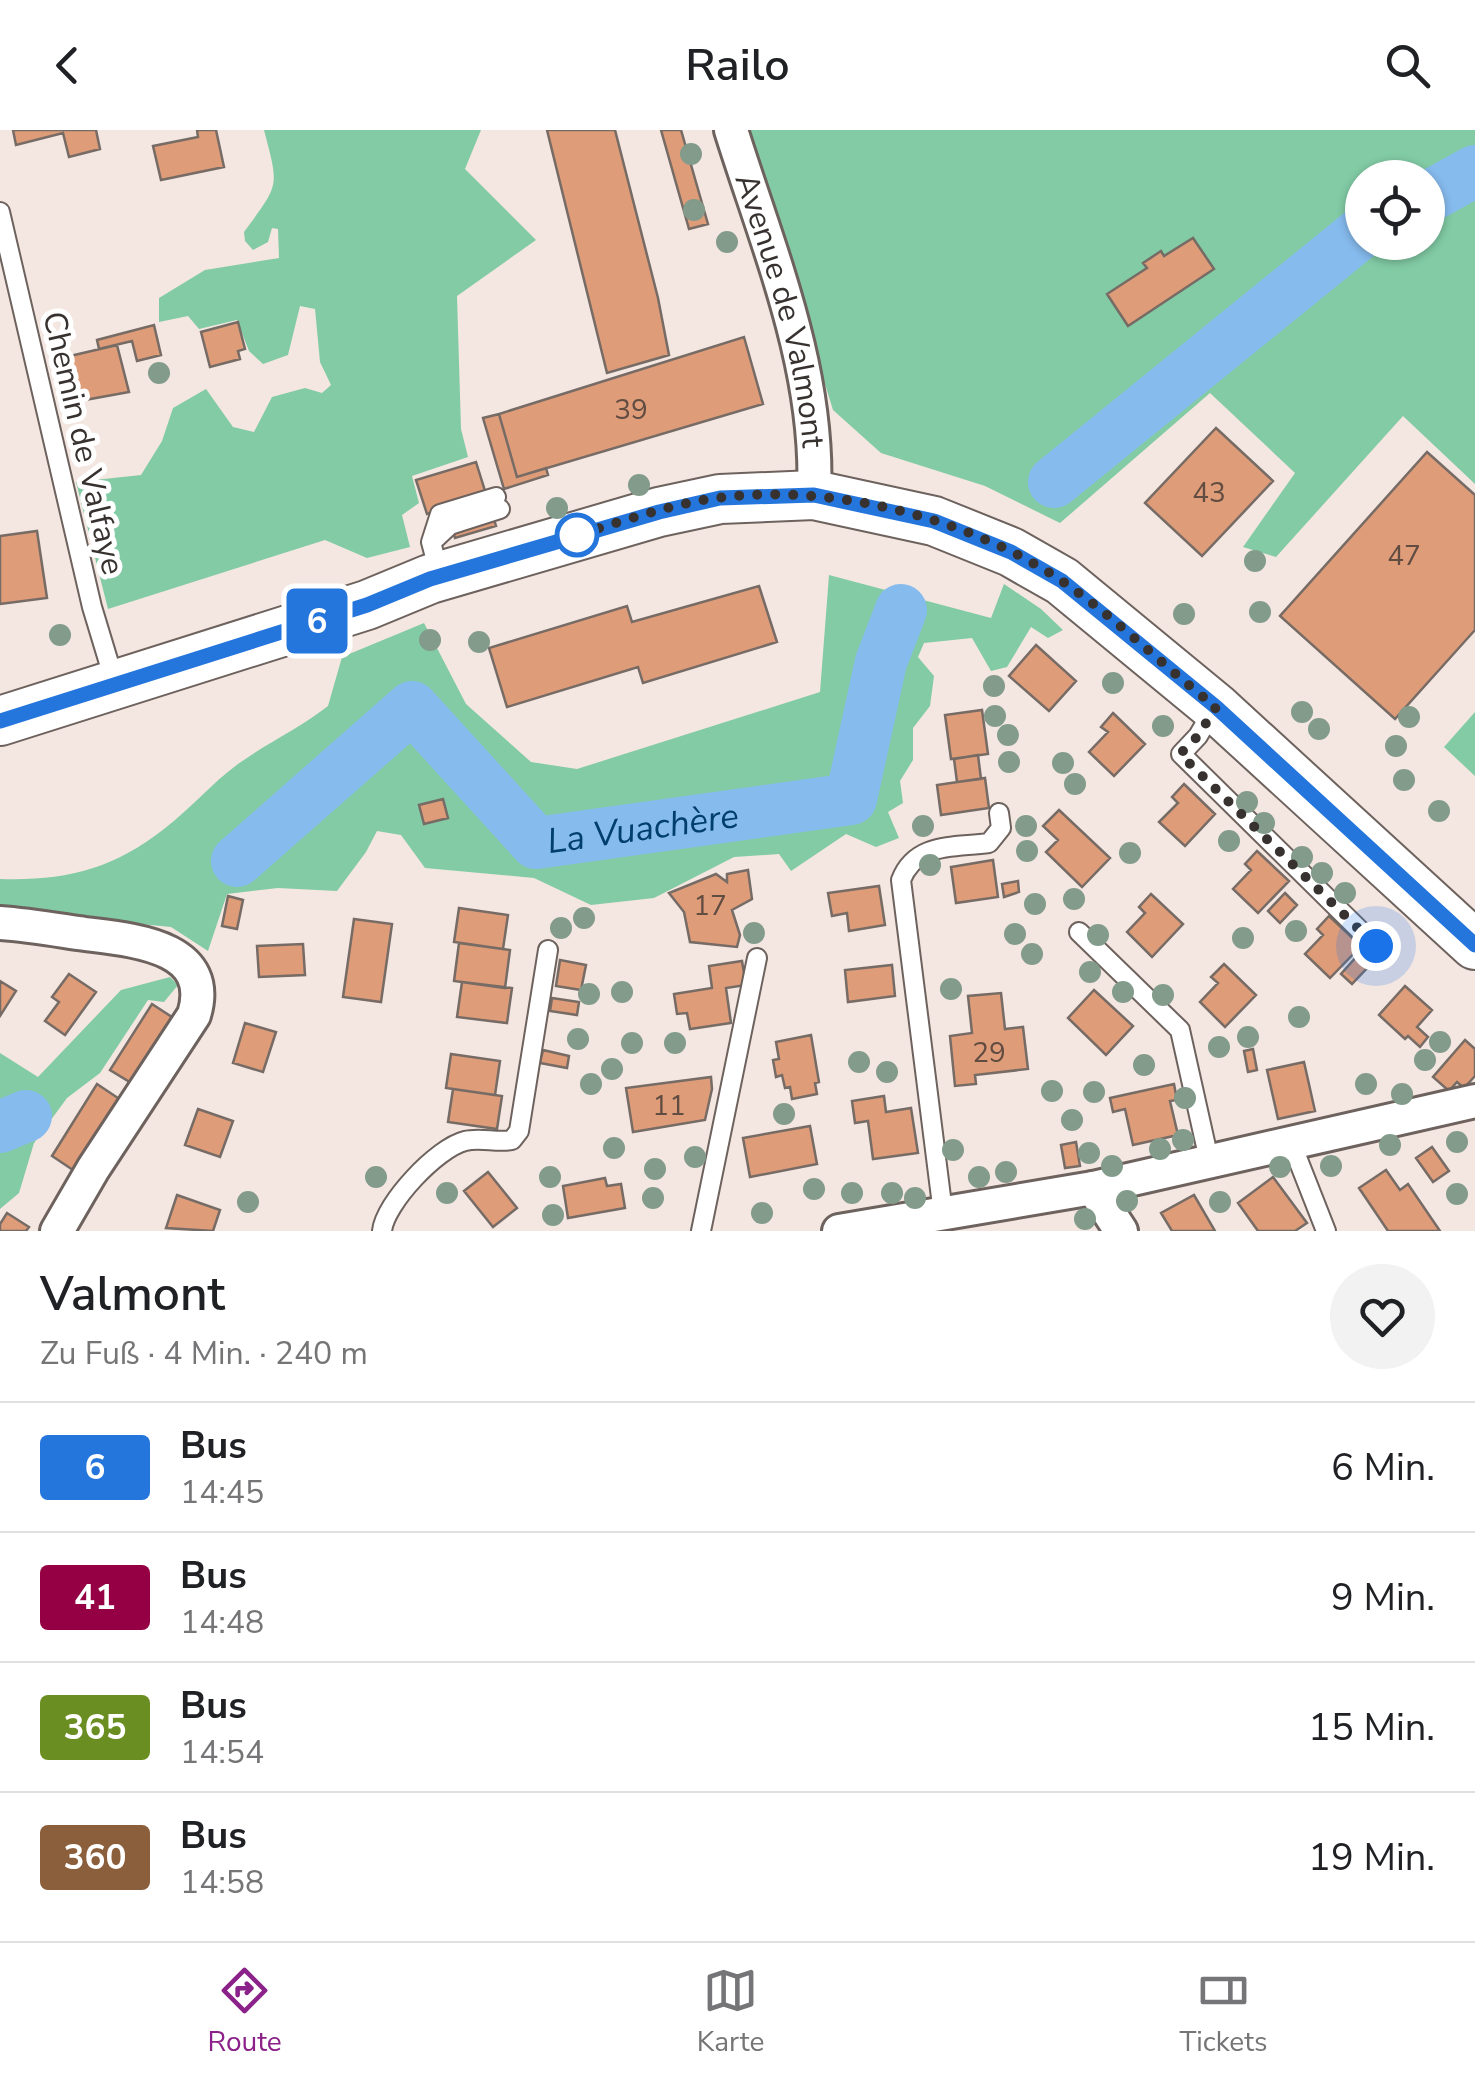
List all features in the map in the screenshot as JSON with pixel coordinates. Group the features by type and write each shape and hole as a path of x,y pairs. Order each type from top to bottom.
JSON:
{"main road":[{"path":"0,721 367,605 435,559 703,500 814,495 934,521 1018,555 1062,581 1216,707 1475,945"}],"street":[{"name":"Avenue de Valmont","path":"732,130 806,370 814,495"},
{"path":"0,924 154,945 189,968 200,995 194,1015 93,1168 58,1231"},
{"path":"839,1231 1093,1188 1475,1102"},
{"path":"1093,1188 1121,1231"}],"lane":[{"name":"Chemin de Valfaye","path":"0,212 92,608 116,685"},
{"path":"435,559 440,514 498,503"},
{"path":"1216,707 1198,736 1180,754 1380,950"},
{"path":"943,1213 902,880 908,862 923,852 989,843 1001,828 999,813"},
{"path":"1079,932 1180,1030 1210,1160"},
{"path":"382,1231 383,1218 393,1200 450,1147 469,1140 512,1140 519,1131 548,950"},
{"path":"701,1231 758,958"},
{"path":"1291,1142 1326,1231"}],"green space":[{"path":"264,130 481,130 465,169 536,240 457,296 461,429 468,457 412,476 419,503 402,515 410,547 367,558 325,540 108,609 76,482 141,475 162,441 173,408 206,389 233,427 254,432 272,397 305,388 322,393 331,385 320,362 315,309 300,306 288,355 263,364 249,351 237,320 199,329 188,316 159,322 159,298 205,270 279,258 278,229 272,228 268,242 253,250 245,241 244,232 273,184"},
{"path":"747,130 1475,130 1475,484 1403,416 1276,557 1243,547 1295,473 1210,393 1060,523 985,486 881,453 833,410"},
{"path":"829,575 991,618 1004,584 1041,609 1063,630 1048,638 1031,627 1007,667 991,671 972,638 924,643 918,657 934,676 930,706 913,728 913,760 900,781 903,803 888,812 899,838 876,847 846,834 791,871 779,854 734,857 654,898 591,905 534,878 425,868 401,835 377,831 337,891 278,888 227,894 208,951 171,927 0,910 0,879 66,875 106,863 145,843 238,764 328,706 342,657 424,623 466,704 531,762 577,769 820,692"},
{"path":"1475,712 1475,776 1444,747"},
{"path":"170,977 178,985 164,1002 148,1000 100,1073 67,1098 34,1143 19,1193 0,1209 0,1053 38,1077 121,990"}],"building":[{"path":"13,130 96,130 100,149 69,157 63,133 16,145"},
{"path":"197,130 216,130 224,167 161,180 153,146 198,137"},
{"path":"547,130 615,130 669,355 607,373"},
{"path":"661,130 681,130 708,224 689,229"},
{"path":"1193,238 1214,269 1128,326 1107,294 1147,268 1143,263 1161,251 1164,256"},
{"path":"238,322 245,349 238,351 240,359 210,367 201,332"},
{"path":"154,325 161,355 137,361 132,341 99,349 97,340"},
{"path":"744,337 763,404 517,477 499,414"},
{"path":"117,345 129,392 63,404 53,360"},
{"path":"499,414 517,477 546,468 548,475 504,489 483,418"},
{"path":"1216,428 1273,481 1202,556 1145,503"},
{"path":"1427,452 1475,495 1475,630 1395,719 1280,616"},
{"path":"476,462 496,526 455,538 446,508 427,514 416,480"},
{"path":"37,531 47,598 0,604 0,536"},
{"path":"759,586 777,642 643,683 638,667 507,707 489,648 627,606 632,622"},
{"path":"1036,645 1076,681 1049,711 1009,676"},
{"path":"982,710 988,754 951,759 945,715"},
{"path":"1113,713 1145,744 1114,776 1089,752 1108,732 1101,727"},
{"path":"978,755 981,779 957,782 954,759"},
{"path":"985,778 989,808 941,815 937,785"},
{"path":"1184,784 1215,814 1185,846 1159,822 1178,803 1172,797"},
{"path":"443,799 448,818 424,824 419,805"},
{"path":"1059,810 1110,858 1082,887 1046,852 1058,840 1043,826"},
{"path":"1257,851 1289,881 1258,913 1233,889 1251,870 1245,864"},
{"path":"993,860 998,897 956,903 951,867"},
{"path":"748,870 752,899 732,910 740,935 737,947 690,942 684,912 669,893 716,874 727,882 727,874"},
{"path":"1018,881 1019,892 1004,897 1002,884"},
{"path":"879,886 885,925 849,931 847,913 832,916 828,893"},
{"path":"1285,893 1297,905 1280,923 1268,911"},
{"path":"1151,894 1183,924 1152,957 1127,932 1145,913 1139,907"},
{"path":"228,896 243,900 237,929 222,926"},
{"path":"459,908 508,915 503,949 454,942"},
{"path":"1329,916 1361,946 1330,978 1305,954 1323,935 1317,929"},
{"path":"354,919 392,924 381,1002 343,997"},
{"path":"459,943 510,950 505,988 454,981"},
{"path":"303,944 305,975 259,977 257,946"},
{"path":"1358,955 1370,965 1352,984 1341,974"},
{"path":"560,960 586,965 581,990 556,986"},
{"path":"742,961 746,985 726,988 731,1023 690,1029 687,1013 677,1014 674,994 712,988 709,966"},
{"path":"1224,964 1256,995 1225,1027 1200,1002 1218,983 1211,977"},
{"path":"892,965 895,996 848,1002 845,970"},
{"path":"69,974 96,992 65,1035 45,1021 59,1002 52,997"},
{"path":"0,981 16,991 0,1016"},
{"path":"462,982 512,988 507,1023 457,1017"},
{"path":"1405,986 1432,1010 1417,1027 1428,1037 1420,1047 1379,1015"},
{"path":"1094,990 1133,1026 1106,1055 1068,1018"},
{"path":"1001,993 1005,1029 1023,1027 1028,1069 975,1075 976,1084 955,1086 950,1036 972,1033 968,996"},
{"path":"552,998 579,1002 577,1015 550,1011"},
{"path":"152,1004 175,1019 133,1084 110,1070"},
{"path":"245,1023 276,1032 263,1072 233,1063"},
{"path":"811,1035 819,1082 815,1083 817,1094 792,1099 782,1075 776,1077 776,1042"},
{"path":"1465,1040 1475,1049 1475,1076 1464,1088 1457,1082 1449,1091 1433,1077"},
{"path":"1253,1049 1257,1070 1248,1072 1244,1051"},
{"path":"543,1050 569,1056 567,1068 540,1063"},
{"path":"451,1054 500,1061 495,1095 446,1088"},
{"path":"1304,1062 1315,1111 1278,1119 1267,1070"},
{"path":"711,1077 705,1120 633,1132 626,1088"},
{"path":"97,1084 121,1100 76,1172 52,1156"},
{"path":"1174,1084 1177,1100 1170,1101 1178,1135 1133,1145 1125,1109 1113,1112 1110,1098"},
{"path":"453,1089 502,1096 497,1129 448,1122"},
{"path":"884,1096 886,1112 911,1108 918,1153 873,1159 868,1121 855,1123 852,1101"},
{"path":"198,1109 233,1121 220,1157 185,1145"},
{"path":"810,1126 817,1164 750,1177 743,1138"},
{"path":"1076,1142 1080,1166 1065,1168 1061,1145"},
{"path":"1432,1147 1449,1171 1433,1182 1416,1158"},
{"path":"1386,1170 1400,1190 1408,1184 1440,1231 1388,1231 1359,1188"},
{"path":"488,1172 517,1208 493,1227 464,1191"},
{"path":"1273,1177 1307,1223 1295,1231 1258,1231 1238,1203"},
{"path":"605,1178 607,1186 621,1184 625,1208 568,1218 563,1186"},
{"path":"177,1195 220,1210 213,1231 166,1228"},
{"path":"1194,1195 1215,1231 1172,1231 1161,1213"},
{"path":"7,1213 29,1227 26,1231 0,1231"}],"waterway":[{"name":"La Vuachère","path":"1445,188 1475,171"},
{"name":"La Vuachère","path":"1054,482 1345,246"},
{"name":"La Vuachère","path":"237,861 412,707 536,843 851,799 881,662 901,610"},
{"name":"La Vuachère","path":"0,1127 26,1116"}],"bus line":[{"name":"6","path":"0,721 367,605 430,579 659,512 720,498 814,495 934,521 1011,552 1062,581 1216,707 1475,945"}],"route":[{"path":"577,535 571,537 703,500 814,495 934,521 1018,555 1062,581 1112,619 1216,707 1198,736 1180,754 1376,946"}]}
